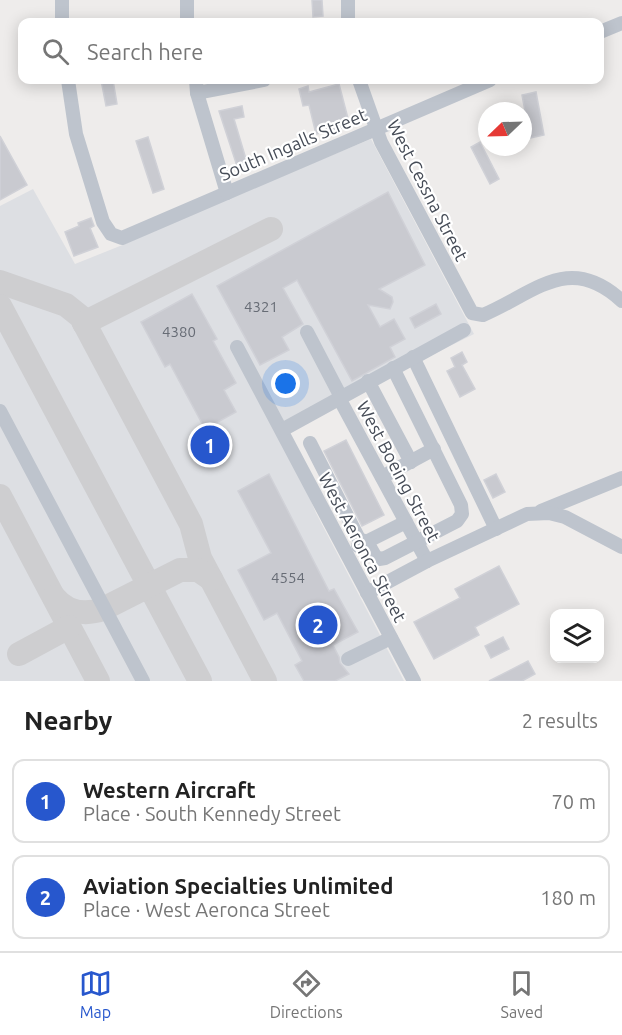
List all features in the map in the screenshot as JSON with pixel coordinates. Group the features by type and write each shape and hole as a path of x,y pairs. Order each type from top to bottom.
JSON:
{"street":[{"path":"62,0 63,18"},
{"path":"187,0 187,18"},
{"path":"348,0 348,18"},
{"path":"604,30 622,23"},
{"name":"South Ingalls Street","path":"69,84 76,134 103,222 111,234 122,238 481,84"},
{"path":"219,84 196,86 226,193"},
{"name":"West Cessna Street","path":"360,84 375,129 472,314 483,315 550,282 575,277 605,286 622,301"},
{"path":"282,430 464,330"},
{"name":"West Boeing Street","path":"307,332 427,561"},
{"name":"West Aeronca Street","path":"237,347 414,681"},
{"path":"412,357 496,529"},
{"path":"310,443 359,539 367,542 379,559 457,521 462,514 461,505 393,368"},
{"path":"368,381 411,462"},
{"path":"0,411 143,681"},
{"path":"382,477 434,449"},
{"path":"537,513 622,478"},
{"path":"367,593 427,561 527,514 566,517 622,547"},
{"path":"346,552 405,522"},
{"path":"348,659 391,638"}],"shaded area":[{"path":"371,139 474,334 282,430 316,513 404,681 0,681 0,206 33,189 75,264"}],"building":[{"path":"312,0 322,0 323,16 313,17"},
{"path":"102,84 114,84 117,104 106,106"},
{"path":"339,84 350,126 316,134 309,105 303,106 299,89 308,86 309,92"},
{"path":"536,92 544,135 532,138 532,102 523,102 522,95"},
{"path":"242,106 244,117 234,119 249,169 239,172 219,111"},
{"path":"0,136 27,185 0,200"},
{"path":"148,137 164,189 153,193 136,141"},
{"path":"478,143 478,156 487,156 499,179 490,184 471,147"},
{"path":"388,192 425,265 379,289 392,297 393,302 390,309 368,305 380,327 394,319 405,339 390,347 395,357 352,381 297,280 283,288 303,324 282,337 289,350 260,365 217,286"},
{"path":"91,218 94,226 90,228 98,247 74,256 65,232"},
{"path":"192,294 217,339 213,341 236,383 224,390 236,412 214,424 228,450 204,464 191,440 206,431 170,364 165,367 141,322"},
{"path":"436,304 441,314 415,328 410,318"},
{"path":"462,352 467,362 462,365 475,389 460,397 447,371 455,367 451,358"},
{"path":"346,440 384,515 362,526 324,451"},
{"path":"269,474 329,591 334,589 358,632 333,645 340,663 349,674 335,681 304,681 295,665 302,661 277,613 264,620 238,570 271,553 238,491"},
{"path":"496,474 505,492 493,498 484,480"},
{"path":"499,566 519,604 475,627 479,635 434,659 414,622 460,598 455,589"},
{"path":"503,637 509,649 491,658 485,646"},
{"path":"528,661 535,674 522,681 489,681"}],"taxiway":[{"path":"84,323 271,229"},
{"path":"0,282 66,305 81,317 191,524 200,558 265,681"},
{"path":"0,306 200,681"},
{"path":"0,496 98,681"},
{"path":"54,597 71,609 90,612 103,609 180,570 198,570 211,579"},
{"path":"19,654 69,627"}],"place":[{"name":"Western Aircraft","path":"210,445"},
{"name":"Aviation Specialties Unlimited","path":"318,625"}]}
